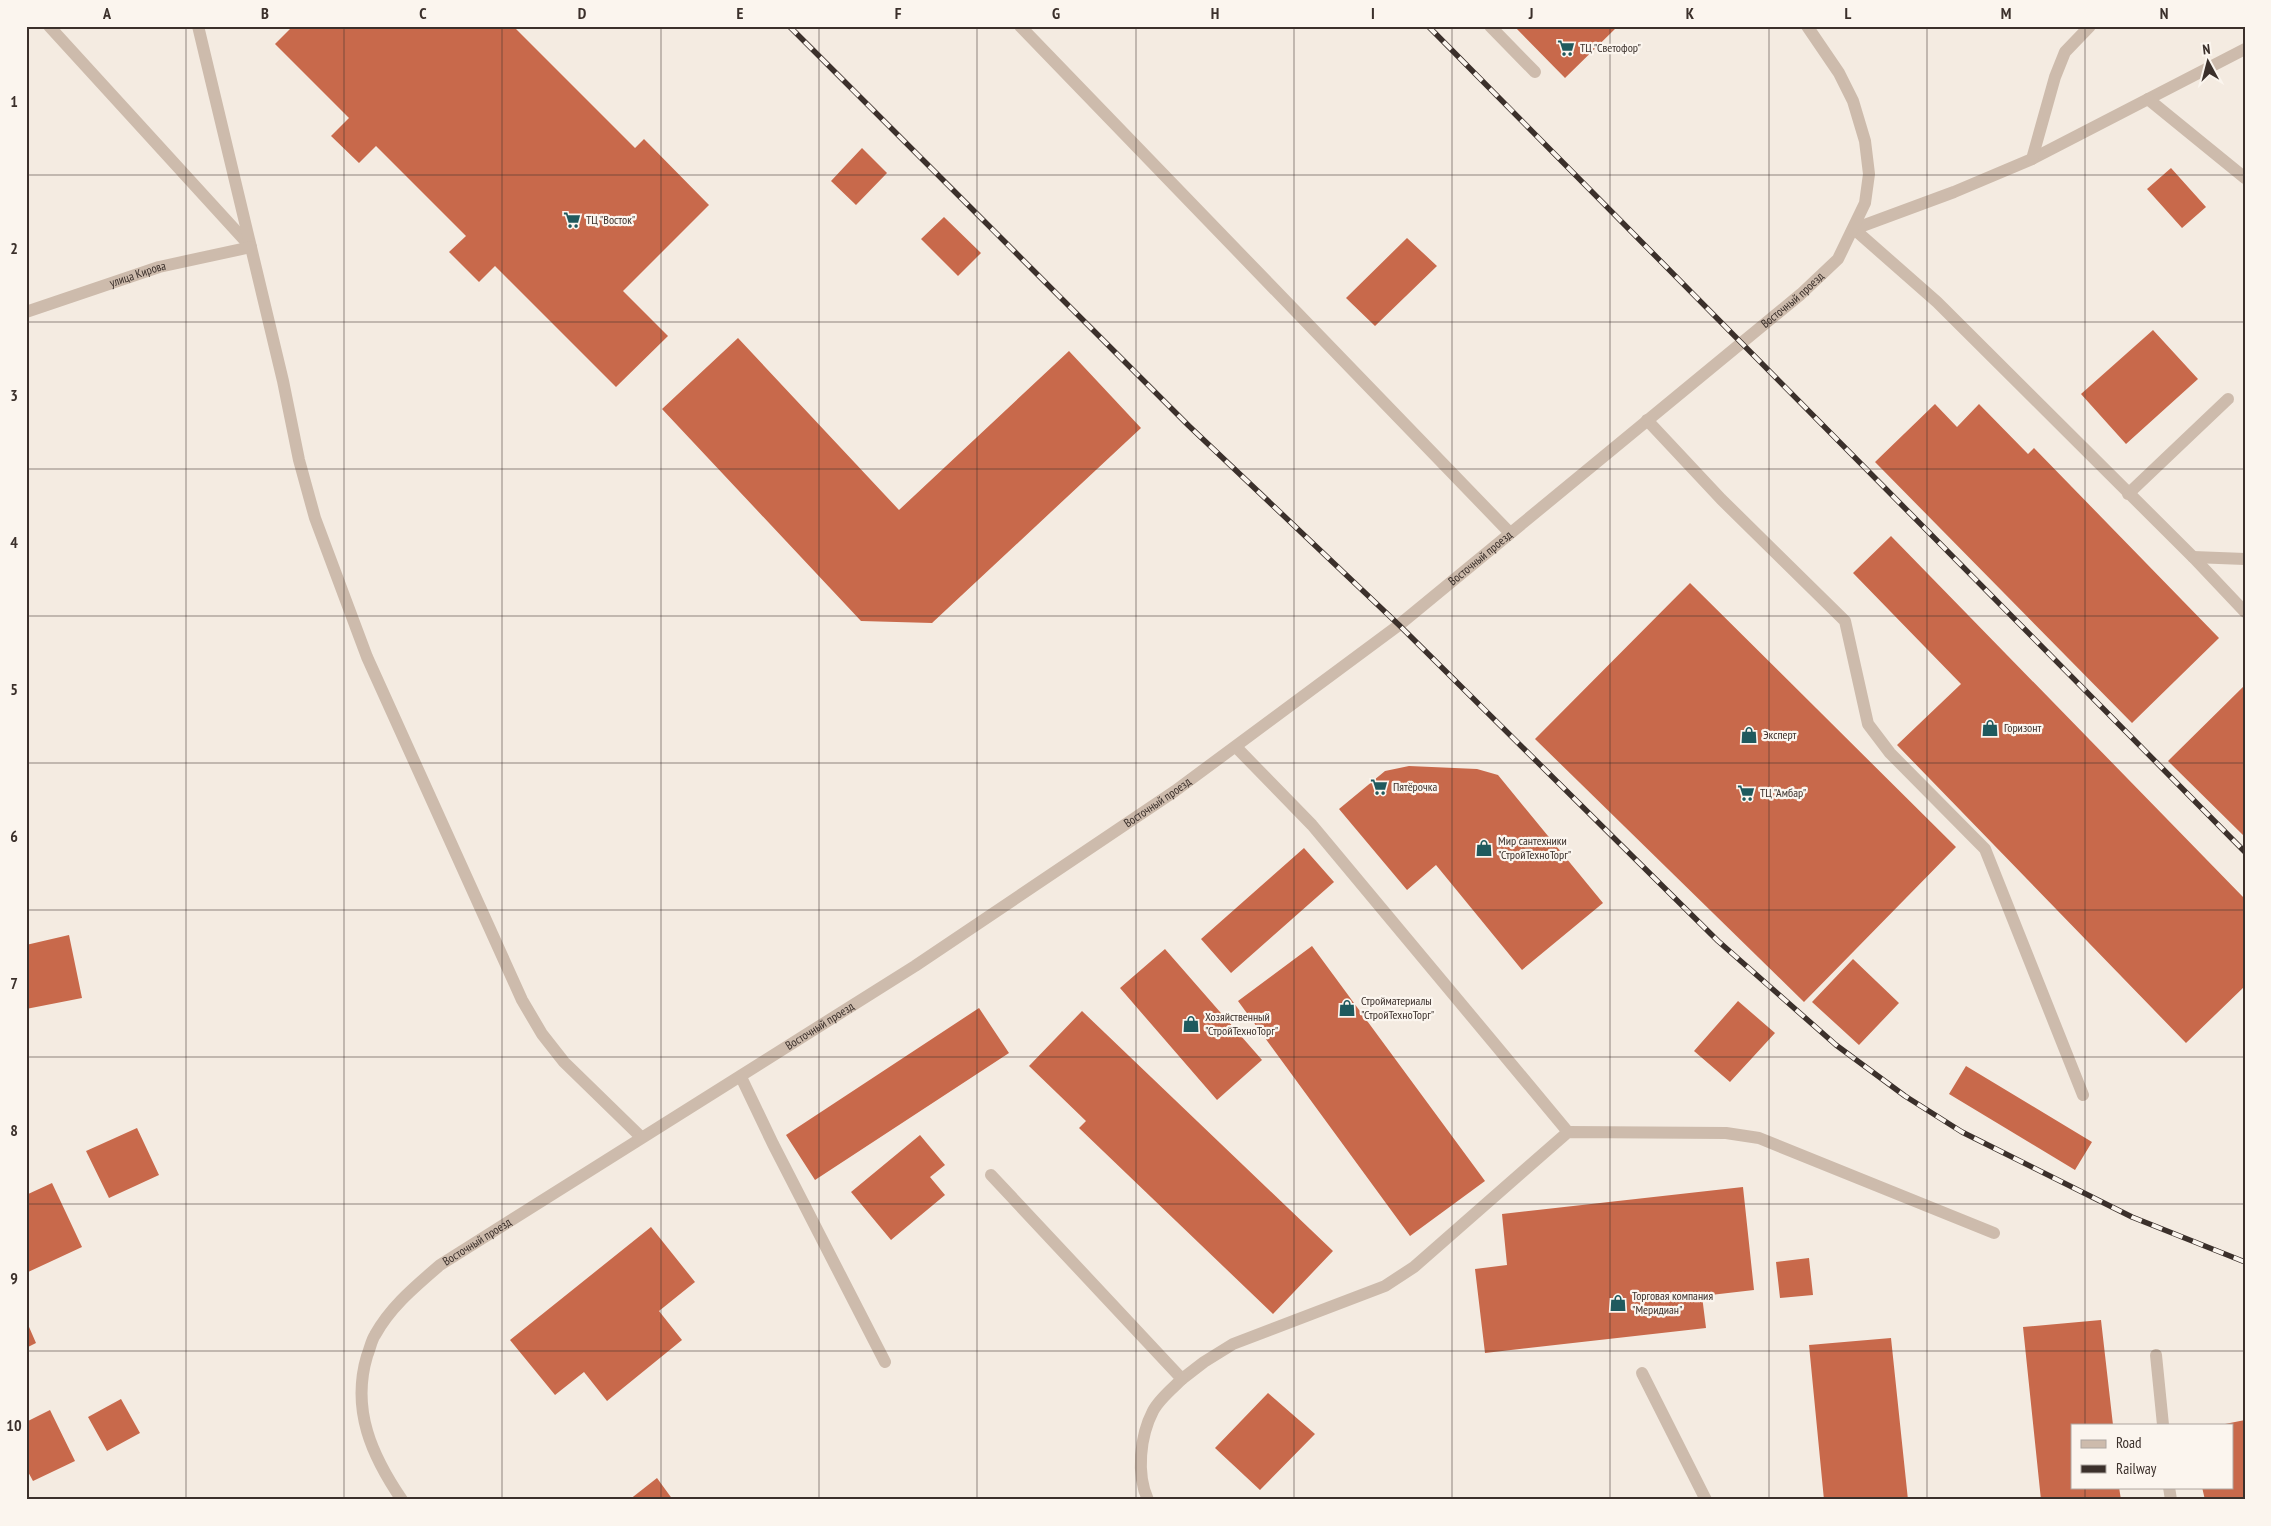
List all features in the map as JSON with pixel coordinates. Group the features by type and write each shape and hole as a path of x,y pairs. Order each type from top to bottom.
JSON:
{"street":[{"path":"49,26 251,247"},
{"path":"198,26 251,247 299,460 315,518 367,657 522,1000 537,1026 564,1062 642,1137"},
{"path":"1020,26 1510,533"},
{"path":"1490,26 1535,72"},
{"name":"Восточный проезд","path":"402,1500 382,1470 368,1437 362,1404 363,1371 374,1336 399,1301 440,1265 915,966 1175,791 1399,625 1801,294 1838,259 1865,203 1869,174 1864,141 1853,101 1839,73 1807,26"},
{"path":"2032,159 2055,77 2065,52 2090,26"},
{"path":"2245,49 2032,159 1954,192 1854,229 1938,302 2193,557 2245,612"},
{"path":"2148,99 2245,178"},
{"name":"улица Кирова","path":"26,312 159,267 251,247"},
{"path":"2128,494 2228,399"},
{"path":"1647,420 1721,499 1845,621 1868,724 1890,753 1985,849 2083,1095"},
{"path":"2193,557 2245,559"},
{"path":"1236,747 1312,825 1568,1132"},
{"path":"741,1077 773,1144 885,1362"},
{"path":"1148,1500 1144,1492 1141,1467 1144,1437 1153,1410 1182,1379 1204,1362 1233,1344 1385,1286 1414,1267 1568,1132 1726,1133 1759,1138 1994,1233"},
{"path":"991,1175 1182,1379"},
{"path":"2156,1355 2163,1424"},
{"path":"1642,1373 1706,1500"}],"building":[{"name":"ТЦ \"Восток\"","path":"293,26 513,26 635,148 644,139 709,205 623,291 668,336 616,387 495,266 479,282 449,252 466,236 376,146 359,163 331,136 349,118 275,44"},
{"name":"ТЦ \"Светофор\"","path":"1514,26 1618,26 1565,78"},
{"path":"862,148 887,173 856,205 831,181"},
{"path":"2171,168 2206,207 2182,228 2147,189"},
{"path":"944,217 981,253 958,276 921,239"},
{"path":"1407,238 1437,266 1375,326 1346,298"},
{"path":"2153,330 2198,379 2126,444 2081,394"},
{"path":"738,338 899,510 1069,351 1141,428 932,623 861,621 662,409"},
{"path":"1935,404 1957,427 1979,404 2028,454 2034,448 2219,638 2132,723 1875,462"},
{"path":"1891,536 2245,899 2245,986 2186,1043 1897,745 1961,684 1853,573"},
{"name":"ТЦ \"Амбар\"","path":"1690,583 1956,847 1804,1002 1535,739"},
{"path":"2245,685 2245,837 2168,761"},
{"path":"1409,766 1477,769 1498,775 1603,903 1522,970 1436,865 1407,890 1339,809 1385,771"},
{"path":"1304,848 1334,882 1231,973 1201,939"},
{"path":"69,935 82,998 26,1009 26,945"},
{"path":"1312,946 1485,1181 1410,1236 1238,1001"},
{"name":"Хозяйственный \"СтройТехноТорг\"","path":"1165,949 1262,1060 1217,1100 1120,988"},
{"path":"1853,959 1899,1003 1859,1045 1812,1002"},
{"path":"1738,1001 1775,1033 1730,1082 1694,1051"},
{"path":"979,1008 1009,1053 815,1180 786,1135"},
{"path":"1082,1011 1333,1251 1273,1314 1079,1128 1086,1121 1029,1066"},
{"path":"1966,1066 2092,1142 2075,1170 1949,1094"},
{"path":"137,1128 159,1175 109,1198 86,1151"},
{"path":"920,1135 945,1165 930,1177 945,1195 891,1240 851,1192"},
{"path":"52,1183 82,1247 26,1273 26,1195"},
{"path":"1743,1187 1754,1290 1702,1296 1706,1328 1485,1353 1475,1269 1507,1265 1502,1214"},
{"path":"651,1227 695,1282 659,1311 682,1340 607,1401 584,1372 555,1395 510,1340"},
{"path":"1809,1258 1813,1295 1780,1298 1776,1262"},
{"path":"26,1320 36,1343 26,1348"},
{"path":"2101,1320 2113,1424 2071,1424 2071,1488 2119,1488 2121,1500 2041,1500 2023,1327"},
{"path":"1891,1338 1908,1500 1824,1500 1809,1345"},
{"path":"1268,1393 1315,1434 1260,1490 1215,1448"},
{"path":"121,1399 140,1433 107,1451 88,1417"},
{"path":"50,1410 75,1461 33,1481 26,1468 26,1422"},
{"path":"2245,1420 2245,1500 2205,1500 2202,1488 2234,1488 2234,1424 2225,1424"},
{"path":"657,1478 673,1500 629,1500"}],"railway":[{"path":"789,26 1189,426 1399,625 1718,941 1836,1045 1905,1096 1962,1132 2132,1217 2245,1262"},
{"path":"1428,26 2245,852"}],"place":[{"name":"ТЦ \"Светофор\"","path":"1566,48"},
{"name":"ТЦ \"Восток\"","path":"572,220"},
{"name":"Горизонт","path":"1990,728"},
{"name":"Эксперт","path":"1749,735"},
{"name":"Пятёрочка","path":"1379,787"},
{"name":"ТЦ \"Амбар\"","path":"1746,793"},
{"name":"Мир сантехники \"СтройТехноТорг\"","path":"1484,848"},
{"name":"Стройматериалы \"СтройТехноТорг\"","path":"1347,1008"},
{"name":"Хозяйственный \"СтройТехноТорг\"","path":"1191,1024"},
{"name":"Торговая компания \"Меридиан\"","path":"1618,1303"}]}
